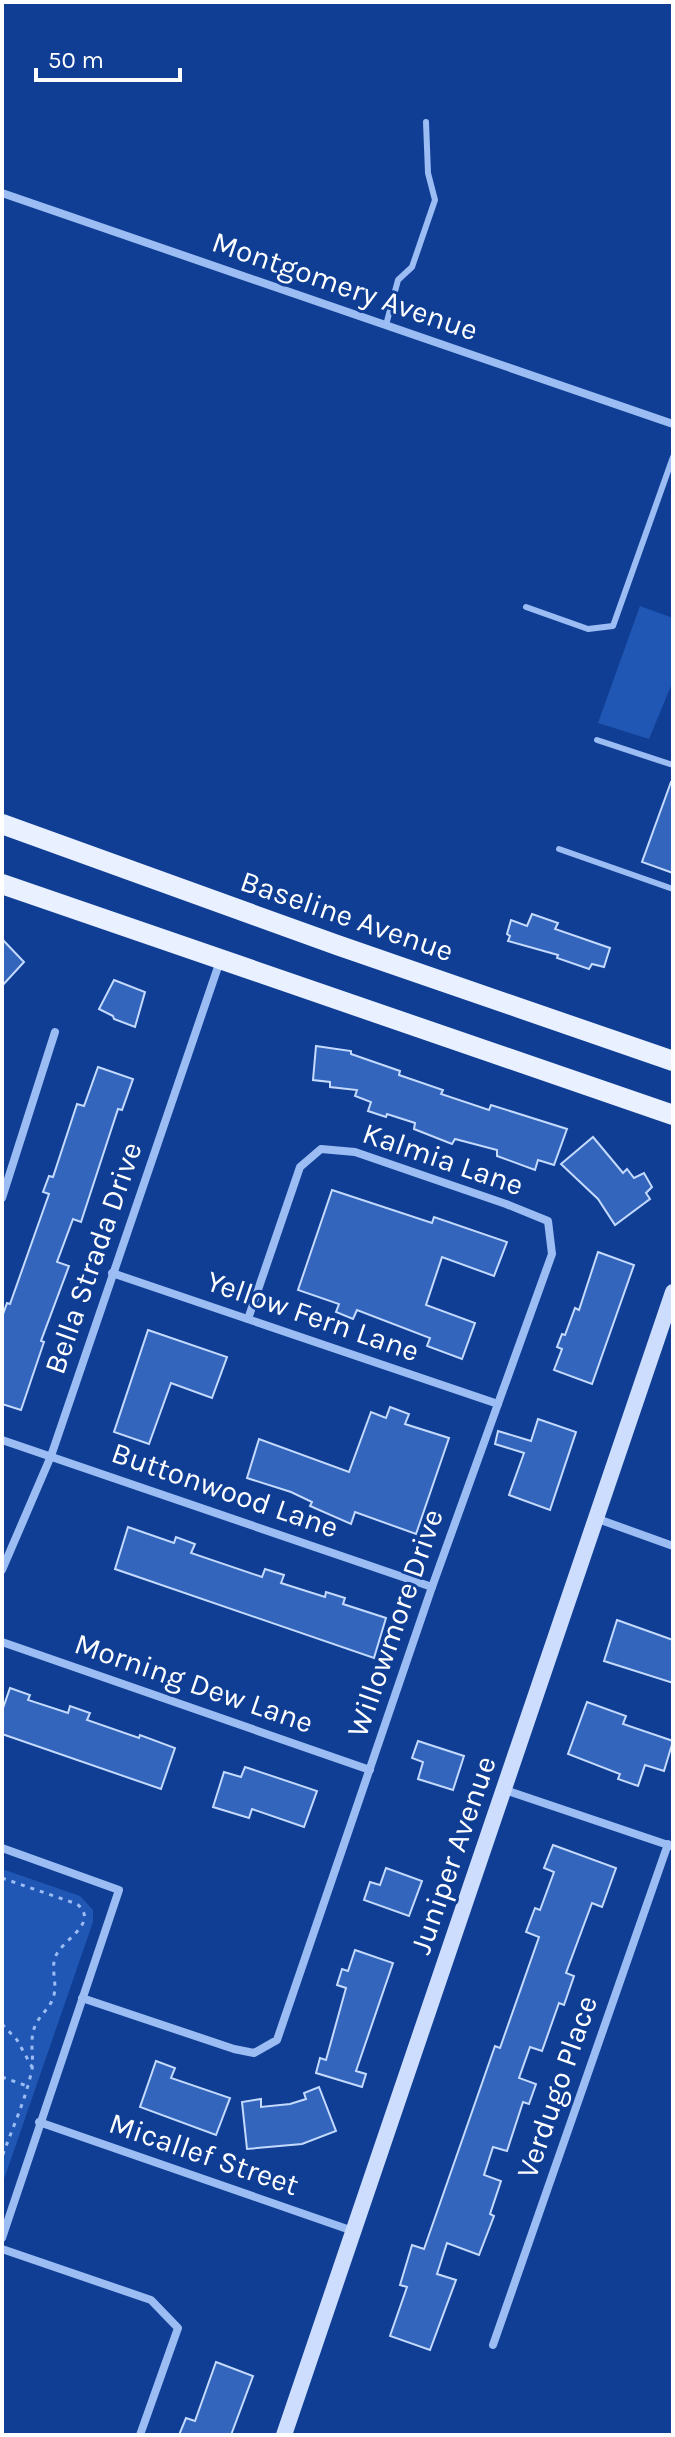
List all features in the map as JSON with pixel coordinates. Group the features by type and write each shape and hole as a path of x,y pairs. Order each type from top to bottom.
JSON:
{"main road":[{"name":"Baseline Avenue","path":"2,824 351,950 673,1061"},
{"path":"2,884 673,1115"}],"street":[{"name":"Montgomery Avenue","path":"2,193 673,424"},
{"name":"Bella Strada Drive","path":"2,1570 51,1456 221,959"},
{"path":"2,1198 55,1032"},
{"name":"Kalmia Lane","path":"248,1319 300,1167 321,1149 355,1152 548,1221"},
{"name":"Willowmore Drive","path":"82,1998 234,2049 254,2053 277,2040 432,1587 552,1254 548,1221"},
{"name":"Yellow Fern Lane","path":"112,1273 498,1404"},
{"name":"Juniper Avenue","path":"284,2435 673,1292"},
{"name":"Buttonwood Lane","path":"2,1440 432,1587"},
{"path":"598,1519 673,1546"},
{"name":"Morning Dew Lane","path":"2,1642 370,1770"},
{"path":"505,1790 670,1845"},
{"name":"Verdugo Place","path":"493,2345 670,1845"},
{"path":"2,1848 119,1890 2,2238"},
{"name":"Micallef Street","path":"39,2122 353,2231"},
{"path":"2,2249 151,2300 178,2328 140,2435"}],"lane":[{"path":"386,325 398,280 412,267 435,200 428,173 426,122"},
{"path":"526,607 588,629 613,626 673,457"},
{"path":"597,740 673,765"},
{"path":"559,849 673,889"}],"path":[{"path":"2,1878 77,1904 84,1913 82,1926 58,1951 54,1960 55,1989 49,2008 35,2027 32,2067 2,2157"},
{"path":"2,2024 17,2040 32,2067"},
{"path":"2,2077 27,2086"}],"shaded area":[{"path":"640,606 673,618 673,681 649,739 598,723"},
{"path":"2,1869 80,1896 93,1910 93,1922 2,2185"}],"building":[{"path":"673,782 673,873 642,862"},
{"path":"532,914 558,923 555,929 610,948 604,967 592,964 589,969 557,958 558,955 508,941 511,920 527,926"},
{"path":"2,939 24,962 2,986"},
{"path":"114,980 145,992 135,1027 99,1009"},
{"path":"316,1046 351,1051 351,1054 400,1071 399,1075 443,1090 441,1094 489,1110 491,1105 567,1129 554,1165 538,1160 535,1170 497,1156 497,1150 455,1139 452,1144 414,1129 415,1123 368,1111 371,1102 355,1096 357,1090 330,1087 330,1082 313,1080"},
{"path":"98,1067 133,1079 122,1110 118,1109 81,1222 73,1219 57,1262 69,1266 41,1341 44,1342 21,1410 2,1404 2,1317 7,1303 10,1304 49,1194 43,1192 49,1176 53,1177 77,1104 84,1106"},
{"path":"593,1137 623,1173 627,1169 634,1178 644,1173 652,1187 646,1193 650,1199 615,1225 598,1199 561,1164"},
{"path":"332,1190 432,1223 434,1217 507,1242 494,1276 442,1257 426,1305 475,1323 462,1359 427,1346 430,1338 357,1310 353,1319 336,1312 339,1304 298,1290"},
{"path":"598,1252 634,1265 592,1384 554,1370 562,1349 557,1347 575,1308 579,1310"},
{"path":"148,1330 227,1357 212,1398 171,1383 149,1444 114,1432"},
{"path":"390,1407 409,1414 405,1424 449,1438 416,1534 355,1512 351,1524 310,1506 312,1502 291,1492 247,1478 259,1439 349,1472 371,1412 386,1418"},
{"path":"538,1419 576,1432 550,1510 509,1495 524,1453 495,1444 498,1431 531,1441"},
{"path":"128,1527 174,1543 176,1537 195,1544 191,1553 262,1577 265,1569 284,1575 281,1583 325,1597 326,1592 345,1598 343,1604 386,1618 374,1658 115,1569"},
{"path":"617,1620 673,1640 673,1683 604,1661"},
{"path":"10,1688 30,1695 28,1700 68,1713 70,1706 90,1713 87,1720 175,1748 161,1789 2,1734 2,1711"},
{"path":"587,1702 626,1716 623,1724 673,1741 664,1771 645,1765 638,1786 618,1779 620,1774 568,1754"},
{"path":"418,1741 464,1756 453,1790 418,1779 423,1762 412,1758"},
{"path":"245,1767 317,1791 304,1827 252,1809 249,1818 213,1807 224,1772 241,1777"},
{"path":"553,1845 616,1868 602,1907 592,1903 566,1973 574,1976 564,2005 559,2003 542,2051 530,2047 519,2078 536,2084 529,2104 523,2102 507,2151 493,2147 484,2175 501,2181 490,2214 494,2216 479,2255 447,2243 437,2274 456,2280 430,2350 390,2336 407,2287 400,2285 412,2245 424,2249 495,2046 500,2048 539,1937 526,1932 535,1908 540,1910 554,1872 544,1868"},
{"path":"386,1868 422,1881 409,1916 364,1900 370,1882 380,1885"},
{"path":"355,1950 393,1963 356,2071 366,2074 362,2087 316,2073 320,2058 326,2060 346,1988 337,1985 342,1969 348,1971"},
{"path":"156,2061 175,2068 171,2078 230,2098 216,2135 140,2107"},
{"path":"319,2087 336,2131 302,2144 247,2149 242,2102 261,2099 261,2107 290,2104 306,2099 304,2093"},
{"path":"216,2362 253,2376 231,2435 179,2435 186,2418 195,2421"}]}
